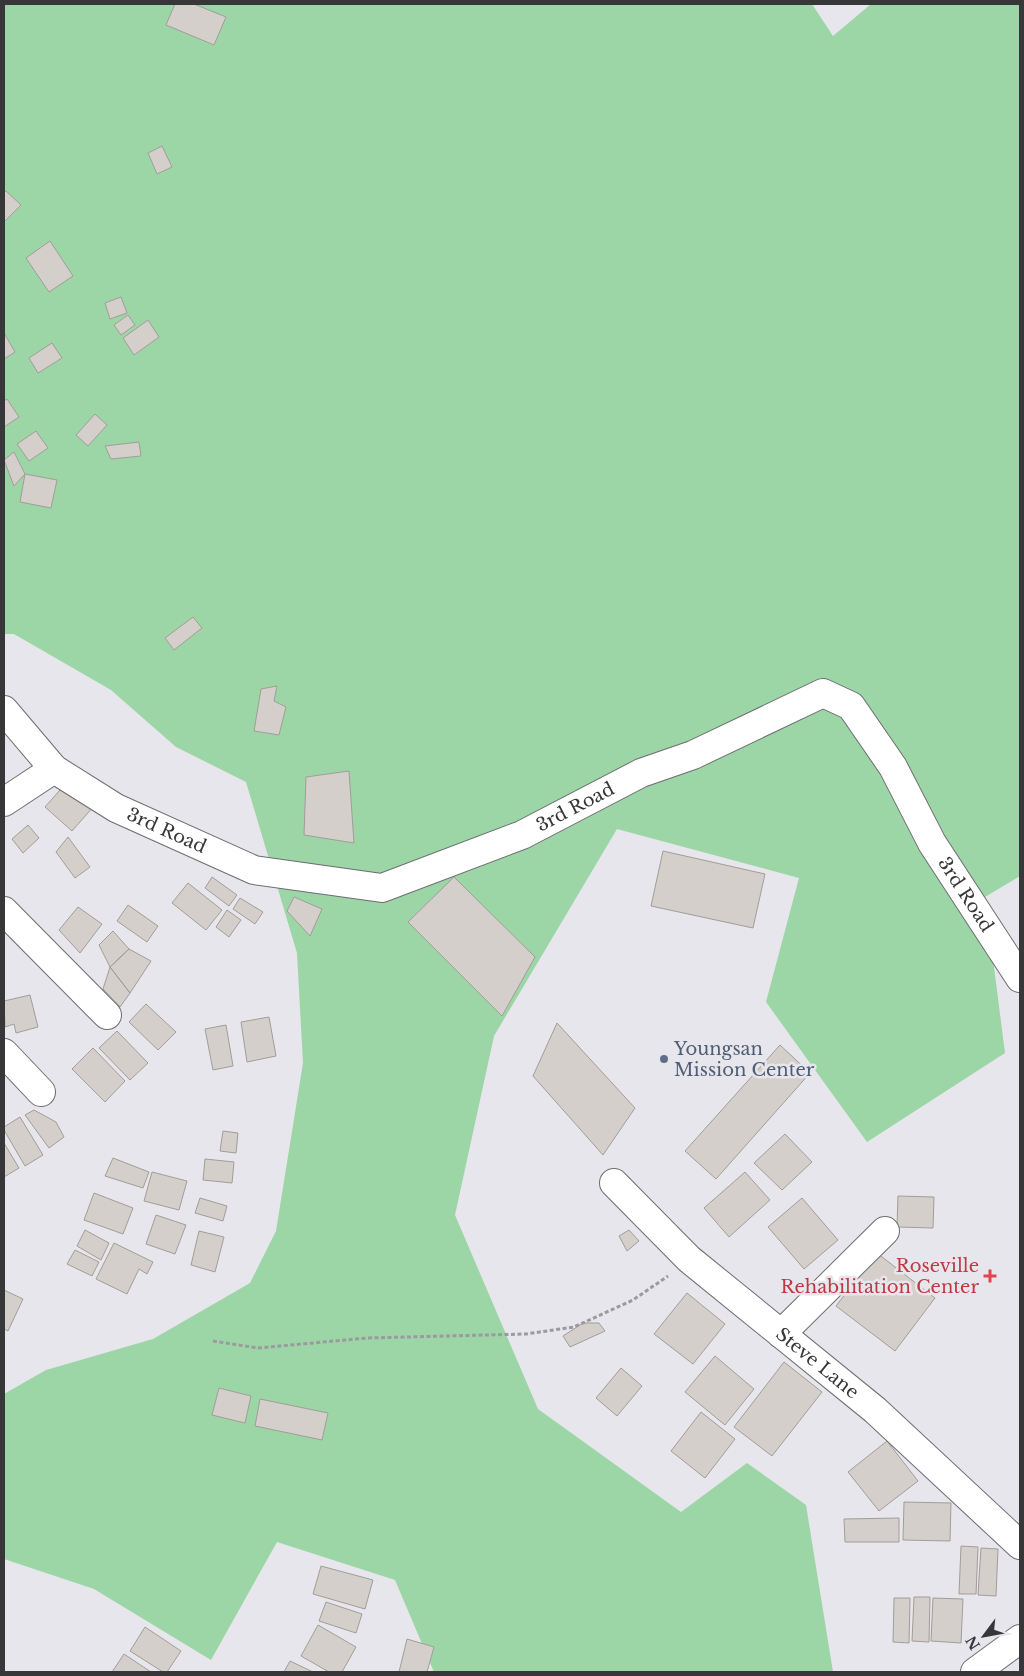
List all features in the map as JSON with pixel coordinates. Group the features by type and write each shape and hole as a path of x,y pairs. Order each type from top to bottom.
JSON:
{"street":[{"name":"3rd Road","path":"54,769 116,808 254,870 382,888 522,835 641,773 693,755 823,693 851,706 893,767 932,843 1020,978"},
{"path":"4,710 54,769 4,802"},
{"path":"4,911 107,1015"},
{"path":"4,1053 41,1092"},
{"name":"Steve Lane","path":"614,1183 689,1259 875,1410 1020,1545"},
{"path":"781,1334 885,1231"},
{"path":"975,1672 1020,1639"}],"path":[{"path":"213,1341 258,1348 366,1338 508,1335 574,1327 632,1300 658,1285 689,1259"}],"green space":[{"path":"4,4 812,4 833,36 871,4 1020,4 1020,876 985,897 1005,1053 867,1142 766,1002 799,878 617,829 494,1036 455,1215 538,1409 681,1512 747,1463 806,1505 833,1672 434,1672 395,1580 277,1542 211,1660 94,1589 4,1559 4,1394 46,1370 153,1339 250,1283 276,1231 303,1063 297,953 246,782 176,747 111,690 14,634 4,634"}],"building":[{"path":"175,4 194,4 226,17 214,45 166,25"},
{"path":"162,146 172,167 157,174 148,153"},
{"path":"6,191 21,205 4,222 4,192"},
{"path":"50,241 73,276 49,292 26,258"},
{"path":"121,297 127,313 110,319 105,303"},
{"path":"128,315 135,325 121,335 114,325"},
{"path":"148,320 159,337 134,355 123,338"},
{"path":"4,333 15,352 4,359"},
{"path":"52,343 62,358 38,373 29,358"},
{"path":"7,399 19,417 4,427 4,401"},
{"path":"95,414 107,425 88,446 76,435"},
{"path":"36,431 48,448 29,461 17,444"},
{"path":"139,442 141,456 111,459 105,446"},
{"path":"14,452 25,474 14,486 4,460"},
{"path":"25,474 57,480 51,508 20,502"},
{"path":"193,617 202,628 174,650 165,638"},
{"path":"277,686 274,701 286,707 279,735 254,731 261,689"},
{"path":"349,771 354,843 304,835 306,777"},
{"path":"67,782 94,806 72,831 45,807"},
{"path":"28,825 39,838 23,853 12,839"},
{"path":"68,837 90,867 75,878 56,852"},
{"path":"663,851 765,874 753,928 651,906"},
{"path":"212,877 237,895 229,906 205,888"},
{"path":"454,877 535,957 502,1016 408,922"},
{"path":"188,883 222,910 206,930 172,903"},
{"path":"294,897 322,909 310,936 287,911"},
{"path":"240,898 263,912 255,924 233,909"},
{"path":"128,905 158,926 147,942 117,921"},
{"path":"78,907 102,924 80,953 59,930"},
{"path":"227,910 241,920 229,937 216,927"},
{"path":"113,931 129,949 110,967 99,945"},
{"path":"129,949 151,961 130,993 110,967"},
{"path":"110,967 130,993 120,1007 103,989"},
{"path":"30,995 38,1027 16,1033 14,1024 5,1027 4,1001"},
{"path":"146,1004 176,1032 158,1050 129,1022"},
{"path":"269,1017 276,1056 247,1062 241,1022"},
{"path":"557,1023 635,1108 603,1155 533,1076"},
{"path":"226,1025 233,1066 213,1070 205,1029"},
{"path":"117,1031 148,1063 130,1080 99,1048"},
{"path":"780,1045 810,1073 716,1179 685,1151"},
{"path":"93,1048 125,1081 105,1102 72,1069"},
{"path":"34,1110 56,1122 64,1137 49,1148 25,1115"},
{"path":"20,1117 43,1155 25,1166 4,1130 4,1127"},
{"path":"223,1131 238,1133 236,1153 220,1151"},
{"path":"785,1134 812,1162 782,1190 754,1163"},
{"path":"4,1143 19,1168 4,1177"},
{"path":"113,1158 149,1172 143,1188 105,1176"},
{"path":"205,1159 234,1162 232,1183 203,1180"},
{"path":"152,1172 187,1181 179,1210 144,1201"},
{"path":"745,1172 770,1200 729,1237 704,1208"},
{"path":"94,1193 133,1208 123,1234 84,1220"},
{"path":"898,1196 934,1197 933,1228 897,1227"},
{"path":"200,1198 227,1206 223,1221 195,1213"},
{"path":"802,1198 838,1240 804,1269 768,1227"},
{"path":"156,1215 186,1225 175,1254 146,1244"},
{"path":"85,1230 109,1243 101,1260 77,1246"},
{"path":"629,1230 639,1241 627,1251 619,1236"},
{"path":"199,1231 224,1237 215,1272 191,1265"},
{"path":"114,1243 153,1262 147,1274 139,1269 127,1294 96,1279"},
{"path":"75,1250 99,1262 92,1276 67,1264"},
{"path":"877,1253 935,1298 895,1351 836,1306"},
{"path":"4,1290 23,1299 8,1331 4,1329"},
{"path":"687,1293 725,1324 693,1364 654,1334"},
{"path":"583,1323 599,1323 605,1331 570,1347 563,1336"},
{"path":"715,1356 754,1389 725,1425 685,1392"},
{"path":"784,1362 822,1392 772,1456 734,1427"},
{"path":"621,1368 642,1386 617,1416 596,1398"},
{"path":"219,1388 251,1396 245,1423 212,1415"},
{"path":"260,1399 328,1413 322,1440 255,1426"},
{"path":"701,1412 735,1439 705,1478 671,1451"},
{"path":"887,1441 918,1481 879,1511 848,1472"},
{"path":"904,1502 951,1503 950,1541 903,1540"},
{"path":"899,1518 899,1542 845,1542 844,1519"},
{"path":"961,1546 978,1547 976,1594 959,1594"},
{"path":"981,1548 998,1549 996,1596 978,1595"},
{"path":"321,1566 373,1580 365,1609 313,1594"},
{"path":"914,1597 930,1597 929,1642 912,1641"},
{"path":"894,1598 910,1598 909,1643 893,1642"},
{"path":"933,1598 963,1599 961,1643 931,1641"},
{"path":"326,1602 362,1614 356,1633 319,1621"},
{"path":"318,1625 356,1647 342,1672 329,1672 301,1656"},
{"path":"145,1627 181,1651 167,1672 163,1672 130,1651"},
{"path":"407,1639 434,1647 427,1672 399,1672"},
{"path":"124,1654 151,1672 112,1672"},
{"path":"290,1661 313,1672 284,1672"}],"place":[{"name":"Youngsan Mission Center","path":"664,1059"},
{"name":"Roseville Rehabilitation Center","path":"990,1276"}]}
